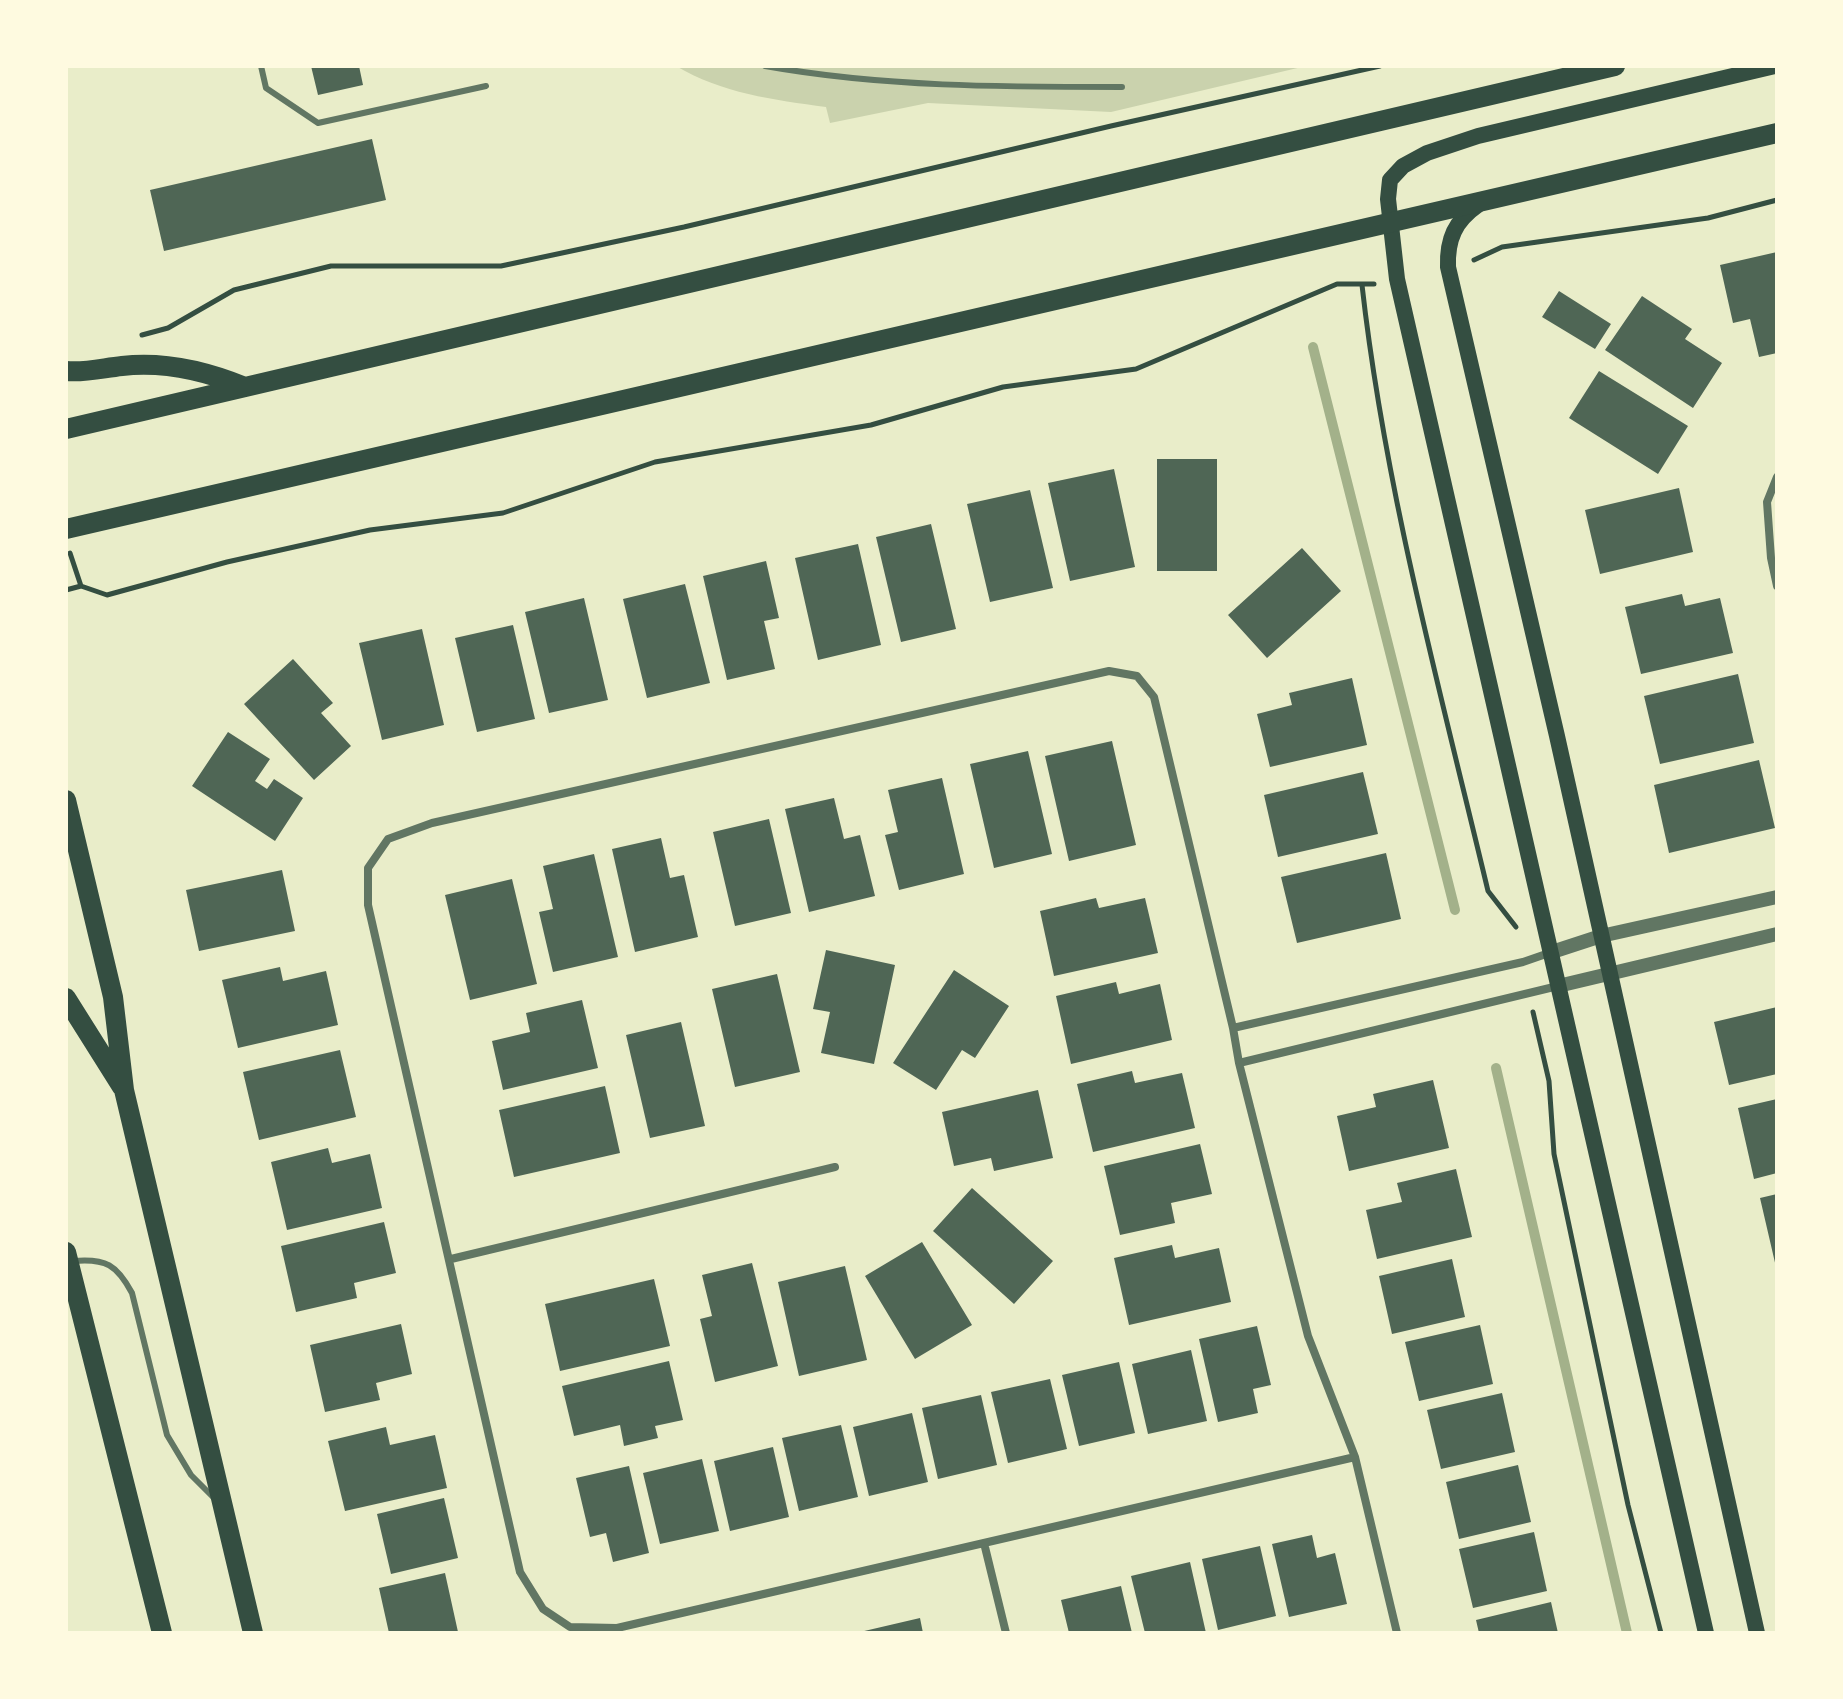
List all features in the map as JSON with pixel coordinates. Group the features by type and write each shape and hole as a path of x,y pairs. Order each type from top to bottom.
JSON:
{"main road":[{"path":"66,429 1615,66"},
{"path":"1706,1633 1397,279 1388,199 1390,180 1403,166 1427,153 1478,136 1775,66"},
{"path":"66,529 1777,133"},
{"path":"1484,201 1464,215 1453,230 1448,248 1448,267 1757,1633"},
{"path":"66,371 135,365 170,366 196,370 245,387"},
{"path":"66,800 113,997 124,1090 253,1633"},
{"path":"66,998 124,1090"},
{"path":"67,1259 162,1633"}],"street":[{"path":"1777,477 1767,502 1771,558 1777,586"},
{"path":"1355,1457 617,1628 570,1627 543,1609 520,1572 368,905 368,868 388,839 432,823 1109,671 1137,676 1154,697 1239,1063 1308,1336 1355,1457 1397,1633"},
{"path":"1233,1028 1523,962 1601,936 1777,897"},
{"path":"1239,1063 1777,934"},
{"path":"451,1259 835,1167"},
{"path":"984,1543 1006,1633"}],"lane":[{"path":"261,66 266,88 318,123 486,86"},
{"path":"765,66 827,77 979,87 1122,87"},
{"path":"67,1259 95,1259 111,1266 123,1277 132,1293 167,1435 191,1475 223,1506"}],"path":[{"path":"129,338 168,328 234,290 331,266 501,266 684,227 1380,66"},
{"path":"1481,259 1502,247 1708,218 1777,200"},
{"path":"66,590 81,586 107,595 227,562 370,530 503,513 655,462 871,425 1003,387 1136,369 1337,284 1371,285"},
{"path":"66,541 81,586"}],"green space":[{"path":"676,66 1306,66 1111,112 928,103 830,123 826,107 730,89"}],"building":[{"path":"311,66 359,66 363,85 318,95"},
{"path":"372,139 386,200 164,251 150,190"},
{"path":"1777,252 1777,353 1759,357 1750,319 1733,323 1720,265"},
{"path":"1559,291 1611,324 1595,349 1542,317"},
{"path":"1642,296 1692,329 1685,339 1722,363 1693,408 1605,350"},
{"path":"1599,371 1688,426 1658,474 1569,418"},
{"path":"1157,459 1217,459 1217,571 1157,571"},
{"path":"1114,469 1135,567 1070,581 1048,483"},
{"path":"1679,488 1693,552 1600,574 1585,510"},
{"path":"1030,490 1053,588 990,602 967,504"},
{"path":"931,524 956,629 901,642 876,537"},
{"path":"858,544 881,645 818,660 795,558"},
{"path":"1302,548 1341,591 1267,658 1228,615"},
{"path":"766,561 779,618 764,621 775,669 727,680 703,576"},
{"path":"685,584 710,683 647,698 623,599"},
{"path":"1682,594 1685,606 1720,598 1733,653 1641,674 1625,607"},
{"path":"584,598 608,700 549,713 525,612"},
{"path":"513,625 535,719 477,732 455,638"},
{"path":"422,629 444,725 382,740 359,643"},
{"path":"293,659 333,703 321,713 351,746 314,780 244,704"},
{"path":"1738,674 1754,743 1660,764 1644,696"},
{"path":"1352,678 1367,745 1270,767 1257,714 1292,705 1289,693"},
{"path":"228,732 270,759 255,781 267,789 274,779 303,798 275,841 192,786"},
{"path":"1112,741 1136,845 1069,861 1045,756"},
{"path":"1028,751 1052,854 994,868 970,764"},
{"path":"1759,760 1775,828 1669,853 1654,785"},
{"path":"1363,772 1378,834 1278,857 1264,795"},
{"path":"942,778 964,874 899,890 885,835 898,832 888,790"},
{"path":"834,798 844,839 860,835 875,896 809,912 785,809"},
{"path":"769,819 791,913 735,926 713,832"},
{"path":"661,838 670,878 684,875 698,937 635,952 612,849"},
{"path":"1386,853 1401,919 1297,943 1281,877"},
{"path":"594,854 618,957 553,972 539,912 553,909 543,866"},
{"path":"282,870 295,931 199,951 186,890"},
{"path":"512,879 537,984 470,1000 445,895"},
{"path":"1096,898 1099,908 1145,898 1158,953 1054,976 1040,911"},
{"path":"826,950 895,965 874,1064 821,1053 830,1012 813,1009"},
{"path":"280,967 283,981 326,971 338,1025 238,1048 222,980"},
{"path":"954,970 1009,1006 975,1058 962,1050 936,1090 893,1063"},
{"path":"777,974 800,1072 735,1087 712,989"},
{"path":"1116,982 1119,994 1160,984 1172,1040 1071,1064 1056,996"},
{"path":"582,1000 598,1068 503,1090 492,1041 530,1032 526,1013"},
{"path":"1777,1007 1777,1074 1729,1085 1714,1022"},
{"path":"681,1022 705,1126 650,1138 626,1035"},
{"path":"340,1050 356,1117 259,1140 243,1072"},
{"path":"1132,1071 1135,1083 1182,1073 1195,1128 1093,1152 1077,1084"},
{"path":"1433,1080 1449,1148 1349,1171 1337,1116 1376,1107 1373,1094"},
{"path":"605,1086 620,1153 514,1177 499,1110"},
{"path":"1038,1090 1053,1158 994,1171 991,1158 954,1166 942,1112"},
{"path":"1777,1099 1777,1173 1754,1179 1738,1108"},
{"path":"1200,1144 1212,1194 1171,1203 1175,1223 1120,1235 1104,1166"},
{"path":"328,1148 332,1163 370,1154 382,1208 287,1230 271,1162"},
{"path":"1456,1169 1472,1237 1377,1259 1366,1210 1402,1202 1397,1183"},
{"path":"972,1188 1053,1261 1014,1304 933,1231"},
{"path":"1777,1194 1777,1266 1776,1267 1760,1198"},
{"path":"384,1222 396,1273 354,1283 357,1298 296,1312 281,1246"},
{"path":"922,1242 972,1325 915,1359 865,1276"},
{"path":"1172,1245 1175,1258 1219,1248 1231,1302 1129,1325 1114,1258"},
{"path":"1452,1259 1465,1317 1392,1334 1379,1276"},
{"path":"752,1263 778,1366 715,1382 700,1319 712,1316 702,1275"},
{"path":"845,1266 867,1360 799,1376 778,1282"},
{"path":"654,1279 670,1346 560,1371 545,1304"},
{"path":"401,1324 412,1374 376,1383 380,1400 325,1412 310,1345"},
{"path":"1480,1325 1493,1384 1419,1401 1405,1342"},
{"path":"1257,1326 1271,1385 1253,1389 1258,1413 1218,1422 1199,1339"},
{"path":"1191,1350 1207,1421 1148,1434 1132,1364"},
{"path":"669,1361 683,1420 655,1426 658,1438 624,1446 620,1425 574,1436 562,1386"},
{"path":"1119,1362 1135,1433 1079,1446 1062,1375"},
{"path":"1050,1379 1067,1449 1008,1463 991,1392"},
{"path":"1502,1393 1515,1452 1441,1469 1427,1410"},
{"path":"981,1395 997,1465 938,1479 922,1408"},
{"path":"912,1413 928,1482 869,1496 853,1427"},
{"path":"841,1425 858,1497 799,1511 782,1438"},
{"path":"386,1427 390,1445 435,1435 447,1488 345,1511 328,1441"},
{"path":"773,1447 789,1517 730,1531 714,1461"},
{"path":"702,1459 719,1531 660,1544 643,1473"},
{"path":"1518,1465 1531,1522 1459,1539 1446,1482"},
{"path":"629,1466 649,1553 613,1562 606,1533 590,1537 576,1478"},
{"path":"444,1498 458,1558 391,1574 377,1514"},
{"path":"1534,1532 1547,1591 1473,1608 1459,1549"},
{"path":"1312,1535 1317,1558 1335,1553 1347,1604 1289,1617 1272,1544"},
{"path":"1260,1546 1276,1616 1218,1630 1202,1559"},
{"path":"1190,1562 1206,1633 1145,1633 1131,1576"},
{"path":"445,1573 458,1632 389,1633 379,1588"},
{"path":"1121,1586 1132,1633 1069,1633 1061,1600"},
{"path":"1551,1602 1558,1633 1479,1633 1476,1620"},
{"path":"920,1618 923,1633 860,1633 860,1632"}],"waterway":[{"path":"1313,347 1455,910"},
{"path":"1496,1068 1627,1633"}]}
